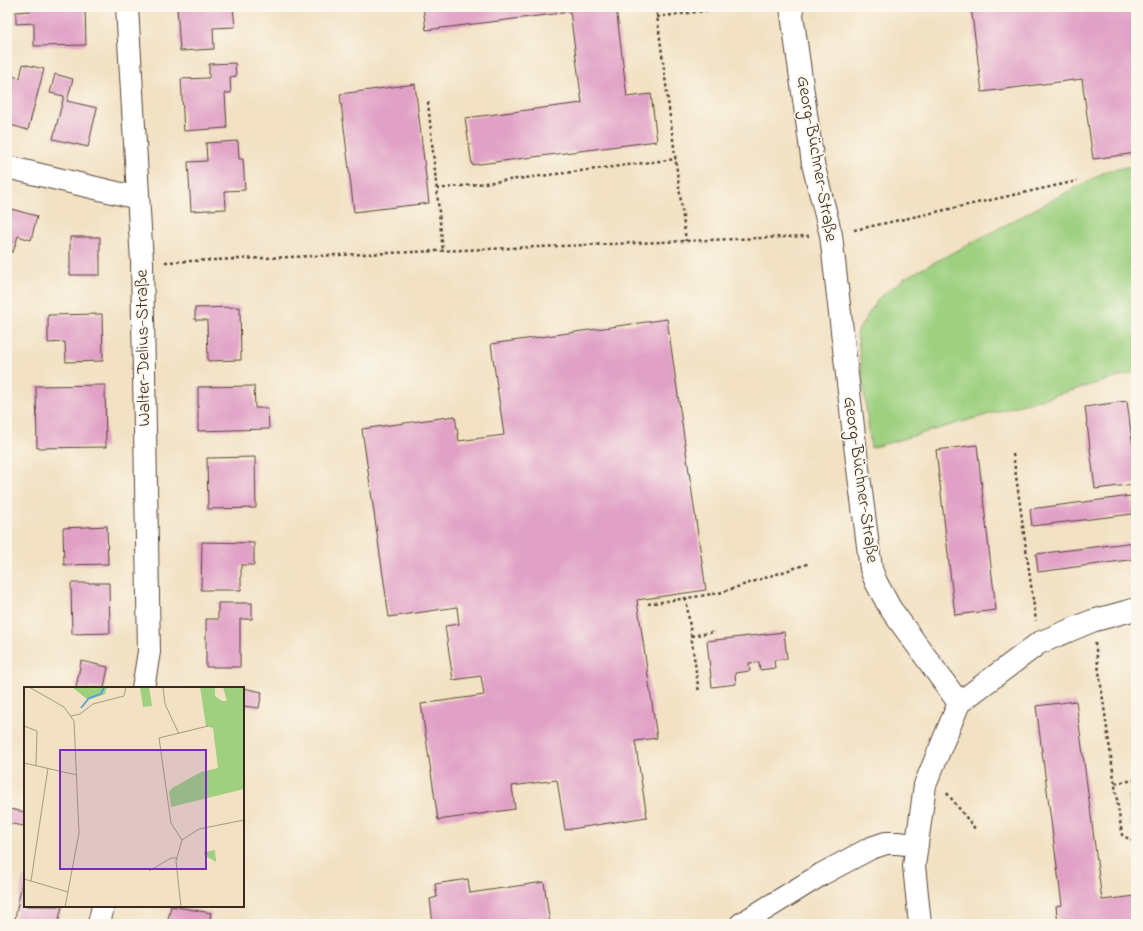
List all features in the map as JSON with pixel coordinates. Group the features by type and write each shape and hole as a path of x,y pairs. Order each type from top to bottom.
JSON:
{"street":[{"name":"Walter-Delius-Straße","path":"127,7 142,262 149,652 143,687"},
{"name":"Georg-Büchner-Straße","path":"791,7 813,164 831,235 871,568 876,582 890,608 959,703"},
{"path":"7,167 138,198"},
{"path":"920,924 914,866 925,786 959,703 1039,643 1092,621 1136,609"},
{"path":"741,924 822,874 871,848 886,843 917,845"},
{"path":"99,924 103,907"}],"path":[{"path":"656,7 686,241"},
{"path":"657,17 728,8"},
{"path":"428,102 443,252"},
{"path":"437,189 676,159"},
{"path":"142,262 184,263 831,235 1077,181"},
{"path":"1013,454 1039,643"},
{"path":"648,604 719,593 810,563"},
{"path":"686,598 699,693"},
{"path":"1092,621 1122,835 1136,843"},
{"path":"691,636 716,632"},
{"path":"931,772 976,830"},
{"path":"1115,783 1136,780"}],"green space":[{"path":"1136,165 1136,372 871,448 857,332 878,299 905,278 1107,171"},
{"path":"1136,795 1136,829 1131,826 1128,796"}],"building":[{"path":"30,7 85,7 86,45 34,46 34,23 16,24 16,12 30,11"},
{"path":"177,7 233,7 235,27 213,28 214,49 180,51"},
{"path":"423,7 616,7 627,97 651,94 657,141 472,165 465,118 582,103 570,12 426,30"},
{"path":"971,7 1136,7 1136,153 1093,159 1082,79 982,92"},
{"path":"235,63 236,76 230,77 231,93 225,93 227,128 184,131 181,79 209,78 209,64"},
{"path":"23,64 44,69 28,130 7,124 7,75 20,78"},
{"path":"55,74 73,79 67,101 97,108 88,147 53,139 64,96 50,93"},
{"path":"415,84 429,203 354,212 340,94"},
{"path":"238,141 239,159 243,159 245,190 225,191 226,209 191,211 188,162 207,161 206,143"},
{"path":"7,208 37,216 31,240 18,236 13,252 7,251"},
{"path":"70,237 100,237 100,275 70,275"},
{"path":"240,307 241,360 208,361 207,320 195,320 195,308"},
{"path":"102,314 103,361 66,362 65,342 48,343 48,315"},
{"path":"667,319 706,590 637,600 657,738 635,741 647,817 565,830 557,780 512,786 515,809 438,820 421,704 484,695 481,676 453,680 445,626 459,624 457,607 389,617 362,429 455,416 459,441 504,435 491,344"},
{"path":"105,385 106,447 37,448 36,386"},
{"path":"254,386 255,408 268,408 269,429 198,431 198,387"},
{"path":"1127,401 1136,470 1136,484 1095,489 1085,407"},
{"path":"977,445 996,610 955,615 936,450"},
{"path":"255,457 256,508 208,509 207,458"},
{"path":"1131,496 1133,514 1032,526 1030,509"},
{"path":"107,526 108,564 64,565 63,528"},
{"path":"202,542 254,543 254,565 241,565 241,590 201,590"},
{"path":"1136,542 1136,559 1038,572 1036,554"},
{"path":"71,583 109,583 110,633 72,634"},
{"path":"218,603 252,603 252,619 240,619 240,667 206,667 206,619 218,619"},
{"path":"784,632 787,659 774,660 775,668 760,670 759,662 749,663 750,671 735,673 736,684 712,687 707,641"},
{"path":"81,661 108,667 104,687 76,687"},
{"path":"244,688 262,692 259,708 244,706"},
{"path":"1076,701 1102,900 1136,896 1136,924 1113,924 1113,922 1093,924 1058,924 1056,906 1062,905 1036,706"},
{"path":"9,809 24,812 24,826 7,823"},
{"path":"23,877 24,907 62,907 58,924 14,924"},
{"path":"468,879 470,893 544,882 550,924 433,924 430,899 437,897 435,884"},
{"path":"171,907 211,913 209,924 167,924"}]}
